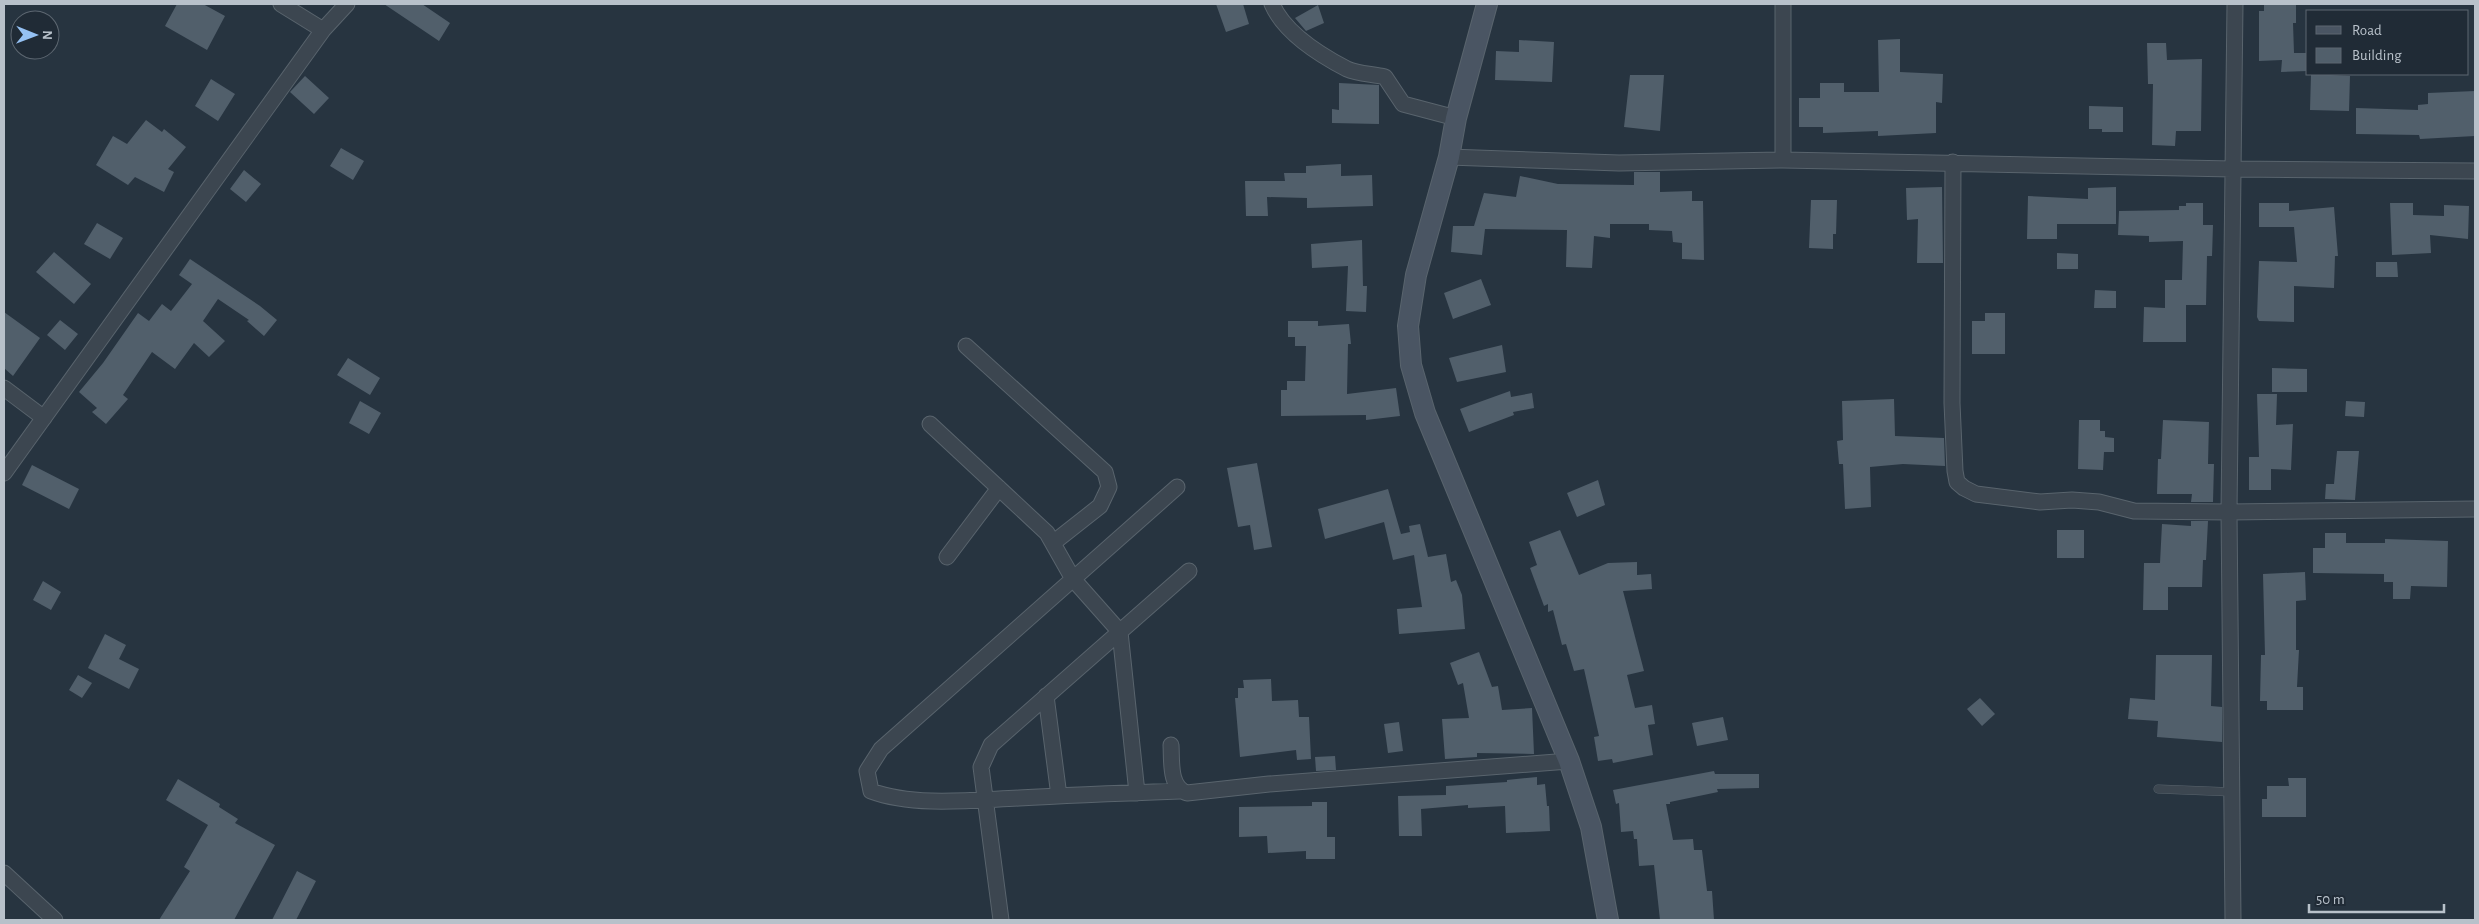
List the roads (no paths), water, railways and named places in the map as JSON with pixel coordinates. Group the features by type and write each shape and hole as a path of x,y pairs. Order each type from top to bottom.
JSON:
{"street":[{"path":"281,4 323,30"},
{"path":"4,473 323,30 347,4"},
{"path":"1272,4 1276,14 1294,35 1348,70 1385,76 1403,104 1456,118"},
{"path":"1488,4 1456,118 1449,157 1416,275 1408,326 1411,365 1425,412 1569,761 1591,827 1608,920"},
{"path":"1782,4 1783,160"},
{"path":"2233,920 2229,512 2235,4"},
{"path":"1449,157 1619,163 1783,160 2233,169 2475,171"},
{"path":"1953,162 1952,402 1955,472 1957,482 1964,488 1976,494 2021,500 2040,502 2072,500 2099,502 2134,510 2229,512 2475,510"},
{"path":"966,346 1105,472 1108,487 1100,506 1053,544"},
{"path":"4,388 44,418"},
{"path":"930,424 1047,533 1073,579 1120,632 1137,792"},
{"path":"1177,487 881,749 867,771 871,790 889,798 916,800 986,799 1180,790 1187,793 1279,783 1569,761"},
{"path":"947,557 999,488"},
{"path":"1001,920 981,767 991,745 1190,571"},
{"path":"1046,696 1059,796"},
{"path":"1171,746 1175,784 1180,790"},
{"path":"4,873 55,920"}],"lane":[{"path":"2158,789 2233,792"}]}
